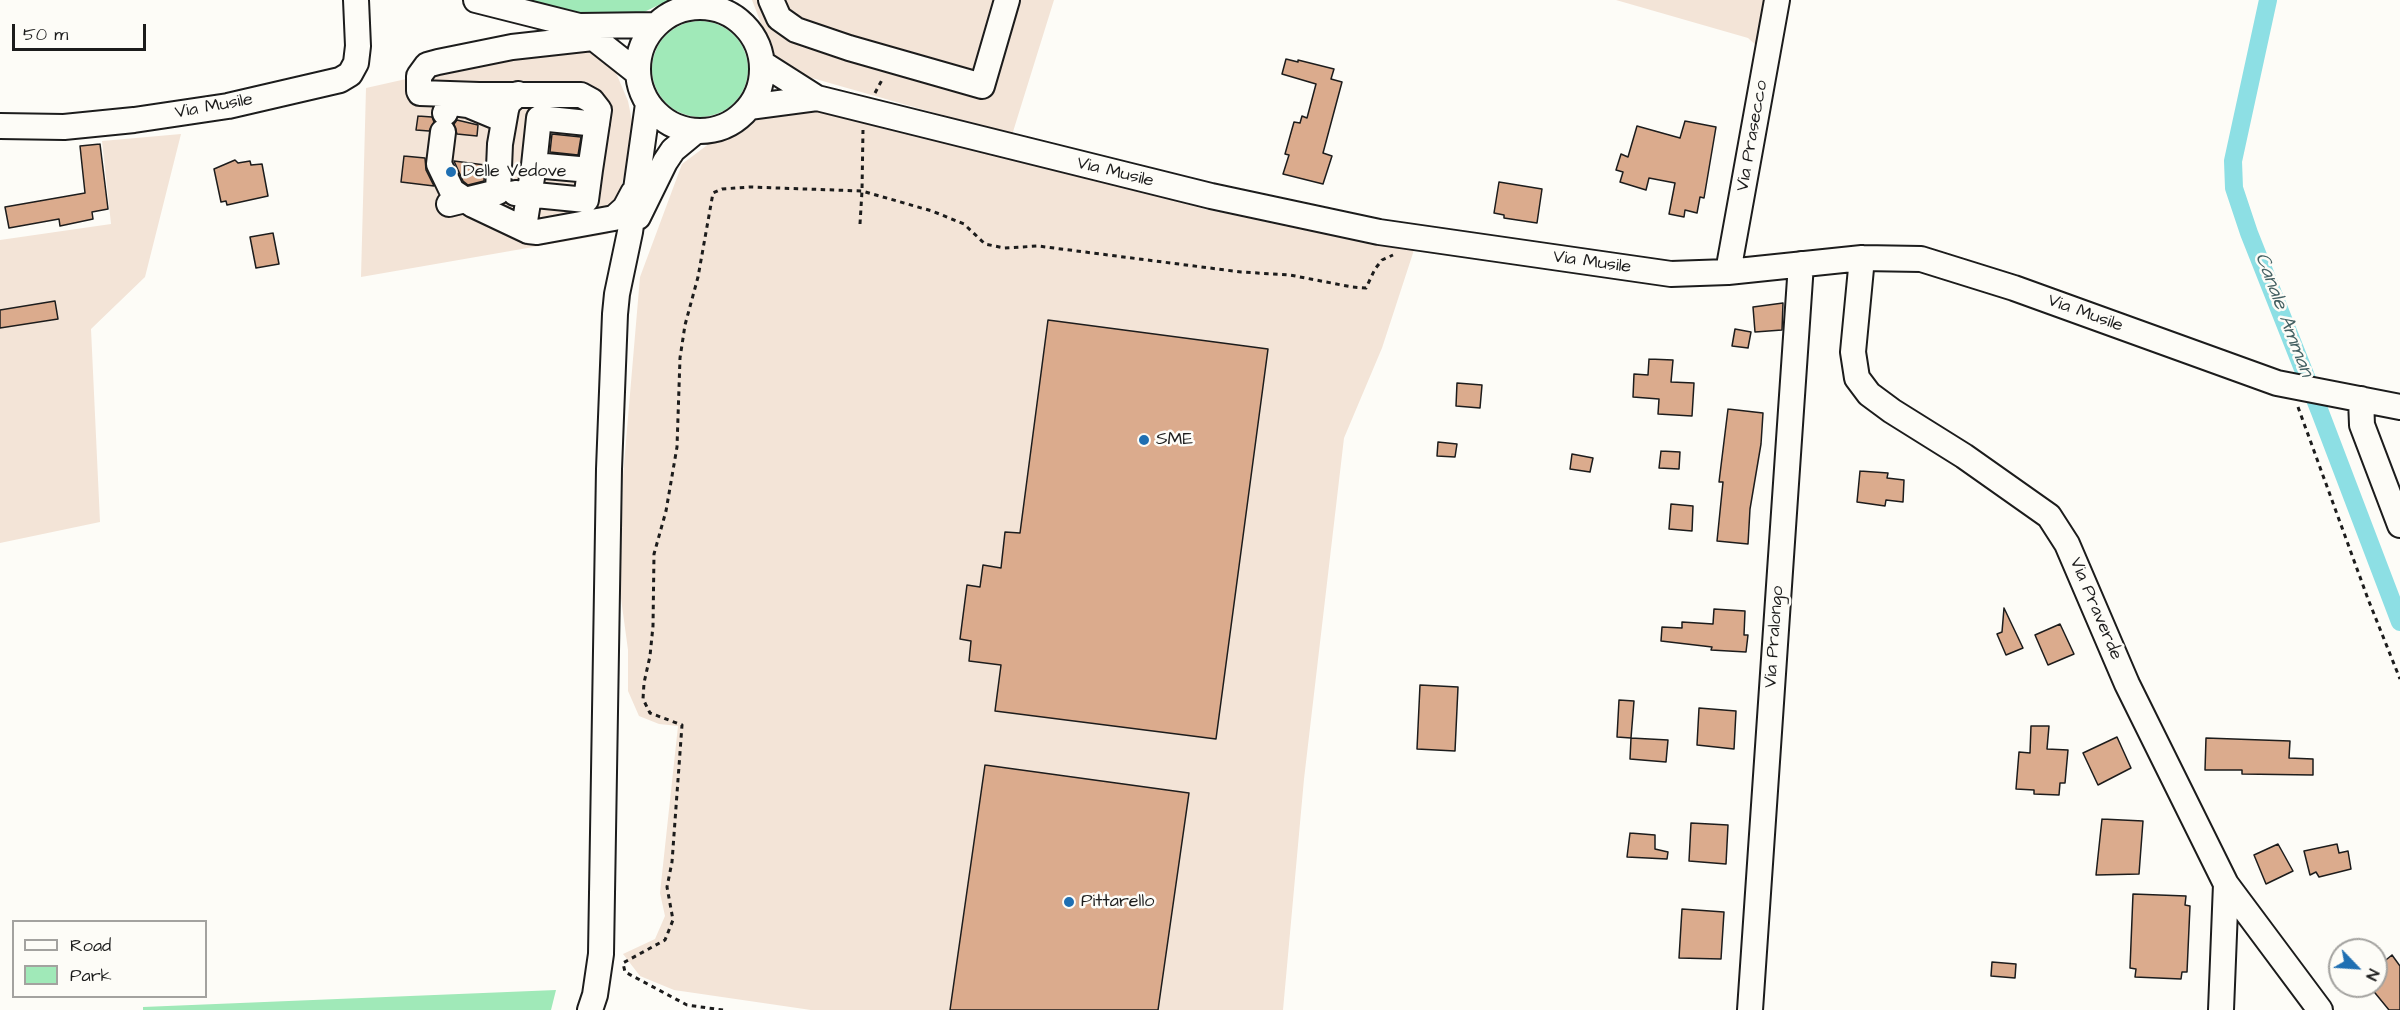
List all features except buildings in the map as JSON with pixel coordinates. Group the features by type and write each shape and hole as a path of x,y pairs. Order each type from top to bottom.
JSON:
{"street":[{"name":"Via Musile","path":"0,126 64,127 134,120 228,106 340,80 350,74 356,63 358,46 356,0"},
{"path":"476,0 586,32 638,73"},
{"path":"771,0 783,22 805,33 982,86 1007,0"},
{"name":"Via Prasecco","path":"1728,272 1770,1"},
{"path":"698,6 731,14 747,28 759,48 762,63 759,91 749,108 729,124 710,131 696,131 669,123 648,104 641,89 638,73 642,47 656,25 668,15 698,6"},
{"path":"445,114 420,93 419,76 427,65 586,32 656,25"},
{"path":"762,63 817,98"},
{"path":"445,114 518,94 581,95 592,101 599,110 586,200 534,165"},
{"path":"498,192 500,144 504,120 508,103 518,94"},
{"name":"Via Musile","path":"817,98 1211,196 1379,232 1671,274 1728,272 1862,258 1921,259 2014,288 2284,384 2400,407"},
{"path":"749,108 817,98"},
{"path":"504,120 468,105 449,104 445,114 439,164 457,202 528,231 537,232 614,218 625,208 634,191"},
{"path":"590,1010 595,995 601,954 609,469 615,323 617,294 630,232 648,104"},
{"path":"528,231 525,221 539,118 593,154"},
{"path":"630,232 665,162 674,150 696,131"},
{"path":"457,202 498,192 534,165 593,154"},
{"name":"Via Praverde","path":"1862,258 1853,352 1857,378 1869,394 1892,411 1964,456 2049,516 2067,544 2127,684 2226,884 2320,1010"},
{"name":"Via Pralongo","path":"1750,1010 1801,264"},
{"path":"2353,398 2400,525"},
{"path":"2222,1010 2226,884"}],"path":[{"path":"860,224 862,131 871,99 893,61"},
{"path":"723,1010 687,1005 625,972 623,963 664,940 673,920 667,887 682,725 650,713 643,699 652,626 654,554 666,511 677,447 680,358 685,325 698,277 713,192 750,187 862,191 933,211 964,224 985,244 1004,248 1049,248 1290,276 1366,288 1382,260 1394,255"},
{"path":"2284,384 2400,679"}],"shaded area":[{"path":"752,0 1054,0 1012,135 798,74 773,55"},
{"path":"1616,0 1767,0 1758,47 1748,38"},
{"path":"568,47 594,54 614,68 628,101 634,131 614,218 608,234 361,277 366,88 464,66"},
{"path":"828,108 1205,209 1414,250 1382,348 1344,438 1304,779 1283,1010 811,1010 674,990 640,976 623,954 655,939 665,916 660,893 678,726 659,724 639,716 628,691 628,650 620,591 623,476 640,277 682,164 710,143 731,136 762,115"},
{"path":"181,134 145,277 91,329 100,522 0,543 0,240 111,224 102,141"}],"green space":[{"path":"530,0 669,0 642,13 617,18 586,14"},
{"path":"700,21 718,25 734,35 744,51 748,69 744,87 734,103 718,113 700,117 682,113 666,103 656,87 652,69 656,51 666,35 682,25"},
{"path":"556,990 551,1010 143,1010 143,1007"}],"waterway":[{"name":"Canale Amman","path":"2268,0 2233,161 2234,188 2249,233 2400,622"}],"place":[{"name":"Delle Vedove","path":"451,172"},
{"name":"SME","path":"1144,440"},
{"name":"Pittarello","path":"1069,902"}]}
